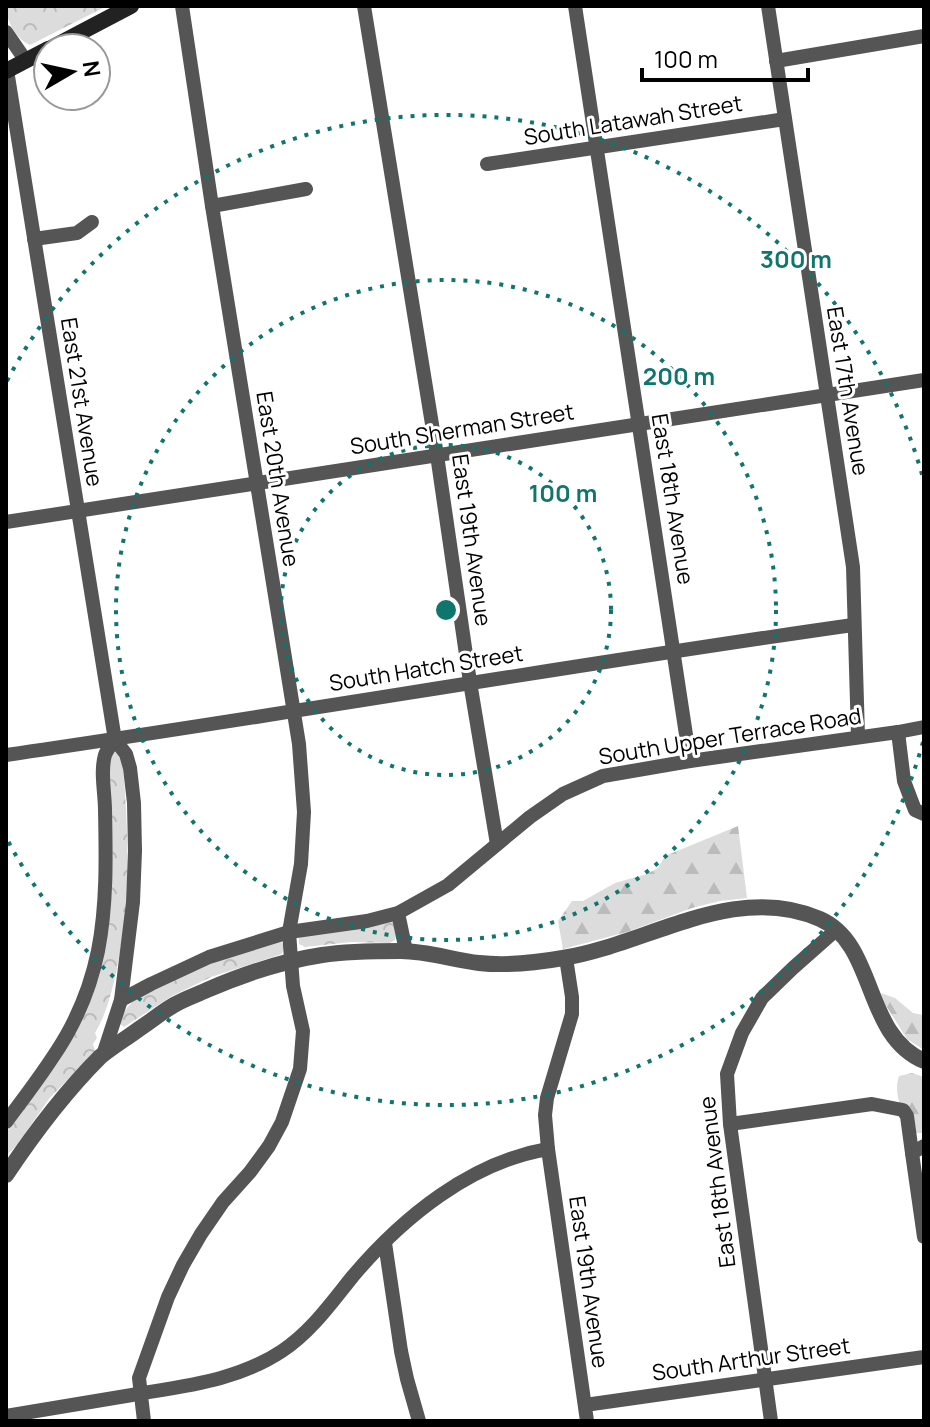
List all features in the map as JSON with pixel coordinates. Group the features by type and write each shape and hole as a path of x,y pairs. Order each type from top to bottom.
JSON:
{"main road":[{"path":"81,32 131,6"},
{"path":"7,71 32,58"}],"street":[{"name":"East 20th Avenue","path":"144,1421 139,1378 168,1297 183,1265 223,1202 250,1172 282,1122 300,1069 303,1042 293,986 289,932 301,864 304,812 299,744 182,6"},
{"name":"East 19th Avenue","path":"364,6 497,844"},
{"name":"East 18th Avenue","path":"575,6 690,761"},
{"name":"East 17th Avenue","path":"768,6 853,567 858,736"},
{"path":"6,32 26,61"},
{"path":"776,61 924,36"},
{"name":"East 21st Avenue","path":"7,71 115,740"},
{"name":"South Latawah Street","path":"487,164 785,119"},
{"path":"212,206 306,189"},
{"path":"34,239 77,233 92,222"},
{"name":"South Sherman Street","path":"6,522 924,380"},
{"name":"South Hatch Street","path":"6,755 674,650 853,625"},
{"name":"South Upper Terrace Road","path":"121,1000 209,957 289,932 367,921 398,913 448,885 563,794 603,776 924,727"},
{"path":"898,732 904,781 920,812"},
{"path":"6,1122 73,1027 92,980 104,906 103,770 105,753 115,740 126,754 130,768 135,851 133,902 121,1000 103,1055"},
{"path":"6,1175 60,1101 103,1055 176,1004 233,979 292,960 325,954 406,951 503,964 566,958 690,919 726,911 764,907 800,913 822,920 836,930 859,961 877,1009 895,1039 924,1061"},
{"path":"398,913 406,951"},
{"name":"East 18th Avenue","path":"771,1421 730,1124 727,1074 742,1033 762,998 836,930"},
{"name":"East 19th Avenue","path":"566,958 572,1014 547,1098 545,1115 587,1421"},
{"path":"730,1124 879,1104 903,1110 918,1149 924,1237"},
{"path":"6,1416 205,1383 240,1372 282,1351 298,1338 385,1243 435,1200 461,1182 506,1159 548,1149"},
{"path":"385,1243 401,1351 419,1421"},
{"name":"South Arthur Street","path":"585,1405 924,1357"}],"green space":[{"path":"6,6 107,6 56,32 32,32 30,45 20,38 8,18"},
{"path":"114,752 122,758 127,863 122,942 111,993 95,1033 95,1051 49,1099 6,1156 6,1133 60,1060 94,982 107,760"},
{"path":"738,826 747,898 692,908 627,932 563,949 558,921 572,901 583,901 615,883 647,874 658,868 665,856"},
{"path":"389,919 393,922 396,936 390,943 352,942 305,947 299,944 299,937"},
{"path":"281,942 284,946 282,954 211,977 172,996 124,1027 120,1024 123,1014 134,1000 207,964"},
{"path":"881,993 895,998 913,1013 924,1015 924,1050 907,1039"},
{"path":"912,1073 924,1077 924,1133 912,1133 898,1098 899,1076"}]}
